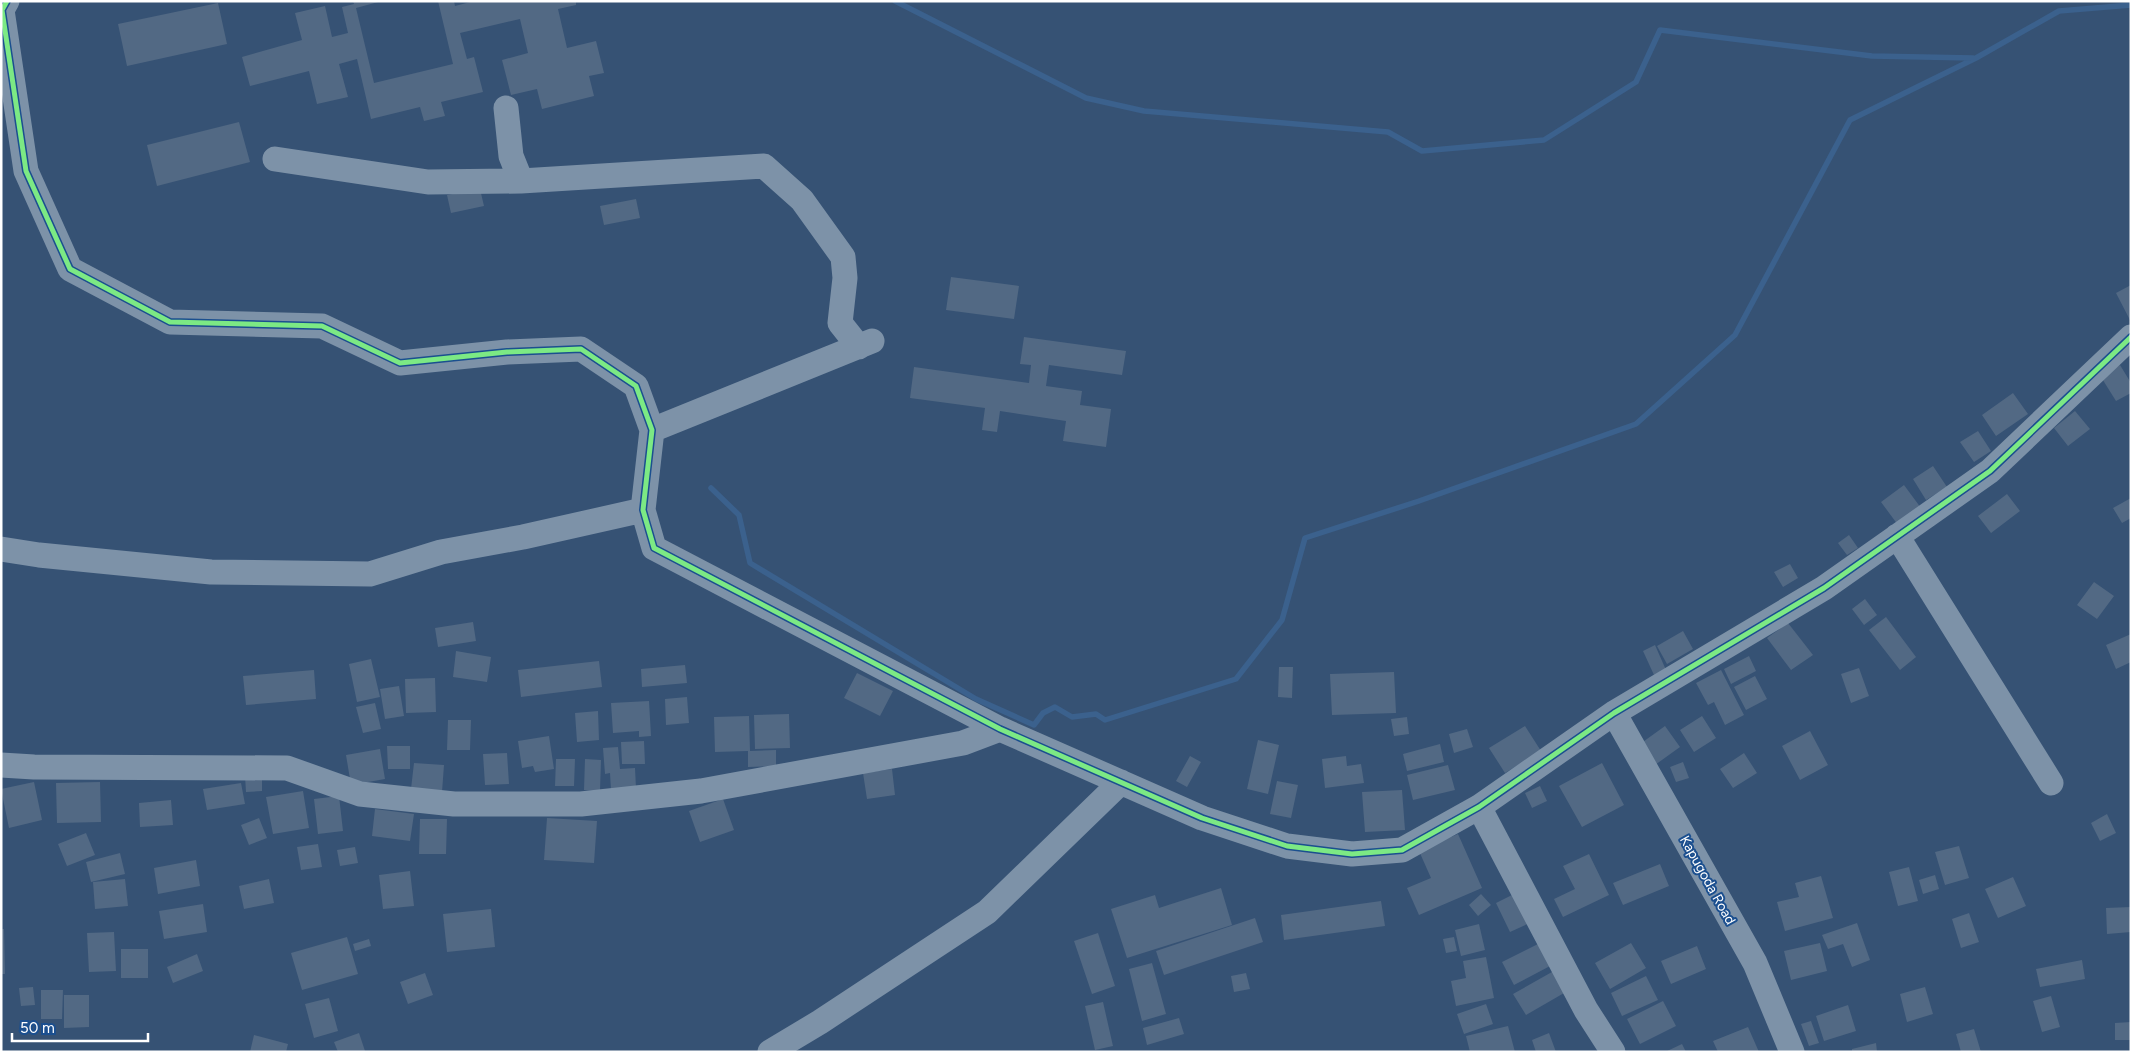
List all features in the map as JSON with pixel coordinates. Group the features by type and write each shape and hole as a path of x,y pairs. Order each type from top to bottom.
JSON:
{"street":[{"path":"7,1 2,10 26,171 70,269 170,322 322,326 400,363 507,352 581,349 636,386 652,430 643,510 654,548 1000,729 1202,818 1287,846 1352,854 1402,850 1480,807 1614,713 1824,588 1990,470 2131,337"},
{"path":"506,108 511,156 521,181"},
{"path":"275,159 428,182 521,181 764,166 802,200 843,257 845,278 840,324 867,343 652,430"},
{"path":"1,549 39,555 212,572 370,574 441,552 643,510"},
{"path":"1897,536 2051,783"},
{"name":"Kapugoda Road","path":"1614,713 1755,964 1792,1052"},
{"path":"1,765 44,767 287,768 360,794 454,804 582,804 702,791 963,743 1000,729"},
{"path":"770,1052 820,1022 987,912 1122,782"},
{"path":"1480,807 1586,1010 1613,1052"}],"building":[{"path":"353,1 382,1 356,8 374,83 453,64 438,1 454,1 455,6 474,1 576,1 576,5 558,9 567,48 596,41 604,73 589,76 594,96 542,109 537,89 511,95 502,60 528,53 520,19 460,33 467,59 474,57 483,92 441,102 445,116 424,121 420,107 371,119 357,59 339,64 348,97 317,104 309,71 250,86 242,57 302,40 295,13 325,6 332,37 348,33 342,7 354,4"},
{"path":"218,3 227,44 127,66 118,24"},
{"path":"239,122 250,162 157,186 147,145"},
{"path":"480,189 484,206 451,213 447,195"},
{"path":"636,199 640,218 604,225 600,206"},
{"path":"951,277 1019,286 1014,319 946,310"},
{"path":"2131,285 2131,322 2116,293"},
{"path":"1024,337 1126,351 1122,375 1049,365 1046,386 1082,391 1080,405 1111,409 1106,447 1063,441 1066,421 1000,411 997,432 982,430 985,408 910,398 914,367 1029,383 1031,365 1020,364"},
{"path":"2120,365 2131,383 2131,393 2116,401 2101,377"},
{"path":"2013,393 2028,414 1996,436 1982,415"},
{"path":"2075,411 2090,429 2068,446 2054,428"},
{"path":"1978,431 1991,451 1974,462 1960,442"},
{"path":"1933,466 1947,487 1926,500 1913,479"},
{"path":"1904,485 1921,508 1898,525 1881,502"},
{"path":"2007,494 2020,511 1991,533 1978,516"},
{"path":"2131,498 2131,518 2122,523 2113,508"},
{"path":"1849,535 1858,548 1847,555 1838,543"},
{"path":"1790,564 1798,578 1783,587 1774,572"},
{"path":"2094,582 2114,596 2097,619 2077,605"},
{"path":"1865,599 1877,615 1864,625 1852,609"},
{"path":"1886,617 1916,657 1900,670 1869,630"},
{"path":"473,622 476,641 438,647 435,628"},
{"path":"1788,623 1813,655 1791,670 1767,638"},
{"path":"1683,631 1693,649 1667,664 1657,646"},
{"path":"2131,634 2131,662 2116,669 2106,645"},
{"path":"1655,645 1666,670 1654,675 1643,651"},
{"path":"456,651 491,657 487,682 453,677"},
{"path":"1749,656 1756,671 1731,684 1724,669"},
{"path":"371,659 380,697 357,702 349,664"},
{"path":"599,661 602,687 521,697 518,670"},
{"path":"685,665 687,683 642,687 641,669"},
{"path":"1279,667 1293,667 1292,698 1278,697"},
{"path":"1859,668 1869,696 1851,703 1841,674"},
{"path":"314,670 316,699 246,705 243,676"},
{"path":"1721,670 1744,715 1725,725 1714,702 1708,705 1696,683"},
{"path":"1394,672 1396,713 1332,715 1330,674"},
{"path":"857,673 893,691 880,716 844,698"},
{"path":"1755,676 1767,699 1746,710 1734,687"},
{"path":"435,678 436,712 406,713 405,679"},
{"path":"399,686 404,716 385,719 380,689"},
{"path":"687,697 689,723 666,725 665,699"},
{"path":"649,701 651,736 639,737 639,731 613,733 611,703"},
{"path":"375,703 381,729 363,733 356,707"},
{"path":"598,711 599,740 577,742 575,713"},
{"path":"789,714 790,748 755,749 754,715"},
{"path":"749,716 750,751 776,750 776,766 748,767 748,751 715,752 714,717"},
{"path":"1702,716 1716,738 1694,752 1680,730"},
{"path":"1407,717 1409,734 1394,736 1391,719"},
{"path":"448,720 471,720 470,750 447,750"},
{"path":"1525,726 1541,751 1505,773 1489,748"},
{"path":"1665,726 1680,747 1655,765 1640,744"},
{"path":"1467,729 1473,747 1454,753 1449,734"},
{"path":"1810,731 1828,765 1800,780 1782,746"},
{"path":"549,736 554,769 535,772 533,766 522,768 518,741"},
{"path":"1258,740 1279,745 1268,794 1247,789"},
{"path":"644,741 645,764 622,764 621,742"},
{"path":"1440,744 1444,762 1407,771 1403,754"},
{"path":"387,746 410,746 410,769 388,769"},
{"path":"618,747 620,769 635,768 636,788 611,790 610,773 605,774 603,748"},
{"path":"380,749 385,779 351,785 346,755"},
{"path":"507,753 509,784 485,785 483,754"},
{"path":"1744,753 1757,773 1733,788 1720,769"},
{"path":"1190,756 1201,762 1187,787 1176,781"},
{"path":"1346,756 1347,766 1361,764 1364,783 1325,788 1322,759"},
{"path":"556,759 575,759 574,786 555,786"},
{"path":"585,759 601,760 600,791 584,790"},
{"path":"1683,762 1689,778 1676,782 1670,767"},
{"path":"414,763 444,765 442,792 411,789"},
{"path":"1602,763 1624,805 1582,827 1559,786"},
{"path":"1448,765 1455,790 1413,800 1407,775"},
{"path":"892,769 895,795 867,799 863,773"},
{"path":"262,775 262,791 246,792 245,776"},
{"path":"1277,781 1298,785 1291,818 1270,814"},
{"path":"34,782 42,820 9,828 1,789"},
{"path":"100,782 101,822 57,823 56,783"},
{"path":"241,783 245,804 207,810 203,789"},
{"path":"1540,786 1547,801 1532,808 1525,793"},
{"path":"1402,790 1405,830 1365,832 1362,792"},
{"path":"303,791 309,828 273,834 266,797"},
{"path":"339,796 343,831 318,834 314,799"},
{"path":"723,799 734,830 700,842 689,811"},
{"path":"171,800 173,825 140,827 139,803"},
{"path":"375,809 414,814 410,841 372,836"},
{"path":"2107,814 2116,833 2100,841 2091,823"},
{"path":"259,818 267,838 249,845 241,825"},
{"path":"547,818 597,821 594,863 544,860"},
{"path":"420,819 447,819 446,854 419,854"},
{"path":"86,833 95,855 67,866 58,844"},
{"path":"1458,834 1482,888 1419,915 1407,888 1431,878 1419,851"},
{"path":"318,844 322,867 301,870 297,847"},
{"path":"1959,846 1969,878 1945,885 1935,852"},
{"path":"355,847 358,863 340,866 337,850"},
{"path":"120,853 125,874 91,882 86,862"},
{"path":"1589,854 1609,895 1563,917 1554,899 1575,889 1563,866"},
{"path":"196,860 200,886 158,894 154,868"},
{"path":"1660,864 1669,886 1623,905 1613,883"},
{"path":"1909,867 1918,901 1898,906 1889,872"},
{"path":"410,871 414,906 383,909 379,875"},
{"path":"1935,875 1939,889 1923,894 1919,880"},
{"path":"1821,876 1833,918 1785,931 1777,902 1799,897 1795,883"},
{"path":"2013,877 2026,906 1998,918 1985,889"},
{"path":"125,879 128,906 95,909 93,882"},
{"path":"269,879 274,903 244,909 239,886"},
{"path":"1221,888 1232,925 1127,958 1111,909 1155,895 1159,908"},
{"path":"1520,891 1534,921 1510,932 1496,903"},
{"path":"1481,894 1491,905 1478,916 1469,905"},
{"path":"1381,901 1385,926 1284,940 1281,915"},
{"path":"203,904 207,932 164,939 159,911"},
{"path":"2131,907 2131,932 2107,934 2106,908"},
{"path":"491,909 495,947 447,952 443,914"},
{"path":"1969,913 1979,942 1961,948 1952,919"},
{"path":"1255,918 1263,942 1164,975 1156,951"},
{"path":"1857,923 1870,960 1852,967 1843,944 1828,949 1822,935"},
{"path":"1479,924 1485,950 1461,956 1455,930"},
{"path":"1,929 4,929 5,974 1,974"},
{"path":"114,932 116,971 89,972 87,933"},
{"path":"1098,933 1115,986 1092,994 1074,941"},
{"path":"347,937 358,974 302,990 291,953"},
{"path":"1454,937 1457,951 1446,953 1443,939"},
{"path":"369,939 371,946 355,951 353,944"},
{"path":"1540,943 1552,965 1514,985 1502,962"},
{"path":"1631,943 1646,968 1610,989 1595,963"},
{"path":"1820,943 1827,971 1791,980 1784,951"},
{"path":"1697,946 1706,969 1671,984 1661,961"},
{"path":"121,949 148,949 148,978 121,978"},
{"path":"197,954 203,971 173,983 167,967"},
{"path":"1486,957 1494,998 1456,1006 1451,981 1466,978 1463,961"},
{"path":"2082,960 2085,979 2040,987 2036,969"},
{"path":"1152,963 1166,1014 1142,1021 1129,969"},
{"path":"1559,968 1571,989 1526,1015 1513,994"},
{"path":"425,973 433,995 408,1004 400,982"},
{"path":"1246,973 1250,989 1234,992 1231,976"},
{"path":"1646,976 1658,1000 1622,1016 1611,993"},
{"path":"33,987 35,1005 21,1006 19,988"},
{"path":"1925,987 1933,1014 1907,1022 1900,994"},
{"path":"41,990 63,990 62,1019 41,1019"},
{"path":"64,995 89,995 89,1027 64,1028"},
{"path":"2051,996 2060,1027 2042,1032 2033,1001"},
{"path":"329,998 338,1031 314,1038 305,1004"},
{"path":"1663,1001 1676,1026 1640,1044 1627,1019"},
{"path":"1103,1002 1113,1046 1095,1050 1085,1006"},
{"path":"1486,1004 1493,1024 1464,1034 1457,1014"},
{"path":"1848,1005 1856,1031 1824,1041 1816,1016"},
{"path":"1179,1018 1184,1034 1147,1045 1143,1028"},
{"path":"1811,1021 1819,1043 1809,1046 1801,1024"},
{"path":"2131,1022 2131,1040 2115,1040 2115,1023"},
{"path":"1508,1026 1515,1052 1470,1052 1466,1036"},
{"path":"1748,1027 1759,1052 1718,1052 1713,1041"},
{"path":"1974,1029 1981,1052 1961,1052 1956,1034"},
{"path":"359,1033 365,1051 338,1052 334,1042"},
{"path":"1549,1033 1556,1052 1536,1052 1532,1040"},
{"path":"254,1035 288,1044 286,1052 250,1052"},
{"path":"1876,1043 1877,1052 1852,1052 1852,1049"},
{"path":"1682,1044 1686,1052 1665,1052"}],"waterway":[{"path":"895,1 1086,98 1144,111 1388,132 1422,151 1544,140 1636,82 1660,30 1872,56 1973,58"},
{"path":"711,488 739,515 750,563 976,699 1034,725 1043,713 1055,707 1072,717 1096,714 1105,720 1236,679 1282,620 1305,538 1419,501 1636,424 1735,335 1850,120 1976,58 2059,11 2131,5"}],"cycle path":[{"path":"7,1 2,10 26,171 70,269 170,322 322,326 400,363 507,352 581,349 636,386 652,430 643,510 654,548 1000,729 1202,818 1287,846 1352,854 1402,850 1479,807 1614,713 1824,588 1990,471 2131,337"}]}
